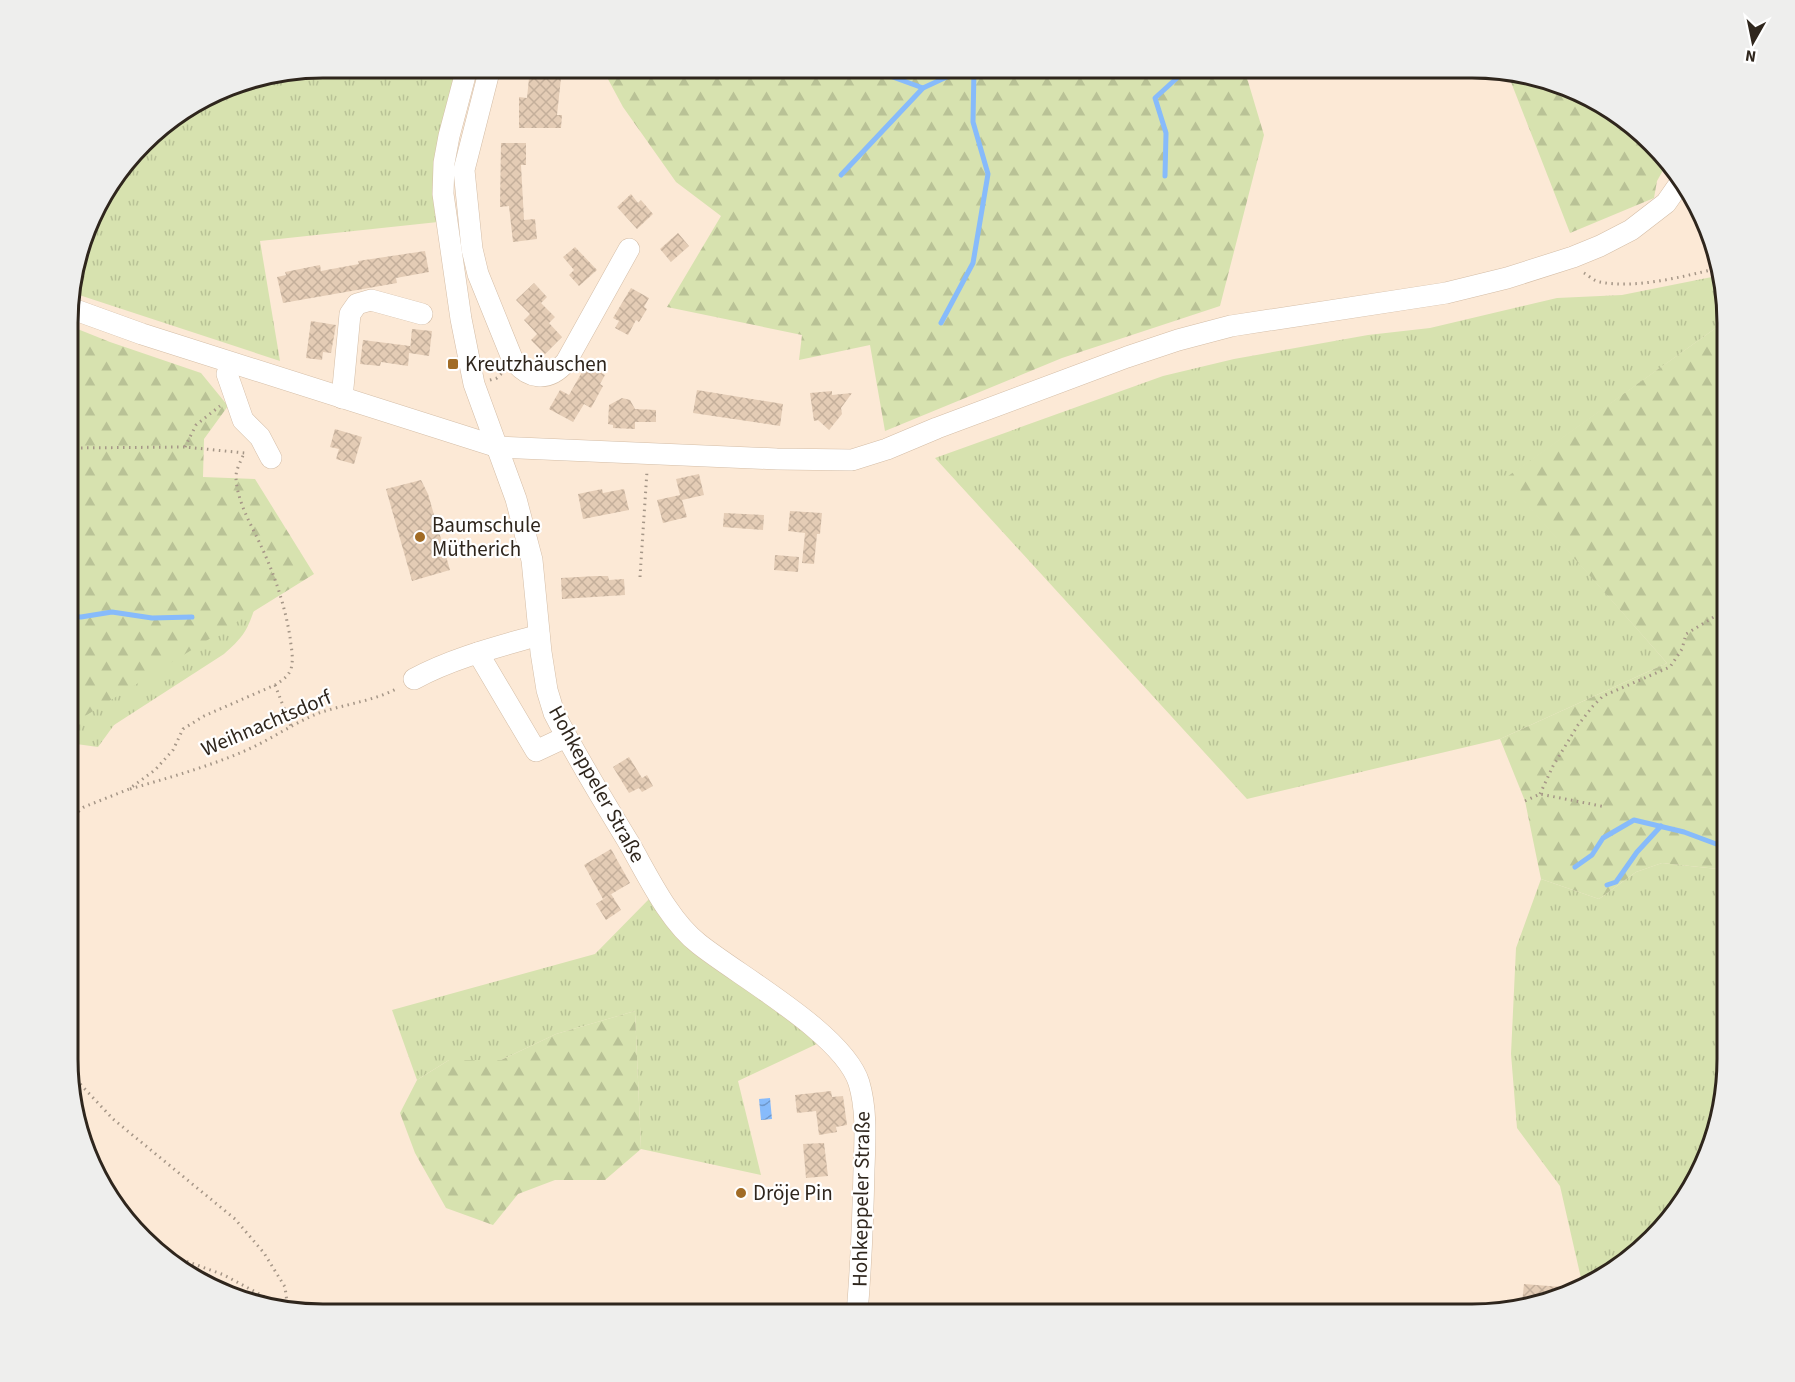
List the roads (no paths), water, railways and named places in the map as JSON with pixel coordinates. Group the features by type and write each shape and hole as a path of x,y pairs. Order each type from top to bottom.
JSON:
{"street":[{"name":"Hohkeppeler Straße","path":"464,78 449,136 444,164 443,194 461,319 474,384 516,499 532,560 539,635 547,690 554,713 652,882 679,923 697,943 770,993 826,1039 846,1059 858,1081 865,1109 865,1139 863,1242 858,1304"},
{"path":"487,78 464,170 472,249 478,274 512,358 519,368 538,376 552,374 559,370 566,362 629,249"},
{"path":"79,311 231,363 498,447 852,460 887,449 1117,360 1178,340 1231,326 1446,292 1507,278 1573,257 1631,230 1666,203 1677,188"},
{"path":"342,398 350,314 357,304 371,300 422,314"},
{"path":"231,363 227,374 233,396 243,420 260,437 270,459"},
{"path":"414,679 478,653 539,635"},
{"path":"478,653 536,751 566,737"}],"water":[{"path":"770,1098 772,1119 761,1120 759,1099"}],"waterway":[{"path":"896,78 923,88"},
{"path":"841,175 923,88 944,78"},
{"path":"941,323 973,263 988,174 973,122 974,78"},
{"path":"1165,176 1166,133 1155,98 1177,78"},
{"path":"78,617 112,612 152,618 192,617"},
{"path":"1575,867 1592,855 1603,838 1634,820 1684,832 1717,844"},
{"path":"1607,885 1616,882 1637,852 1661,826"}],"place":[{"name":"Kreutzhäuschen","path":"453,364"},
{"name":"Baumschule Mütherich","path":"420,537"},
{"name":"Dröje Pin","path":"741,1193"}]}
